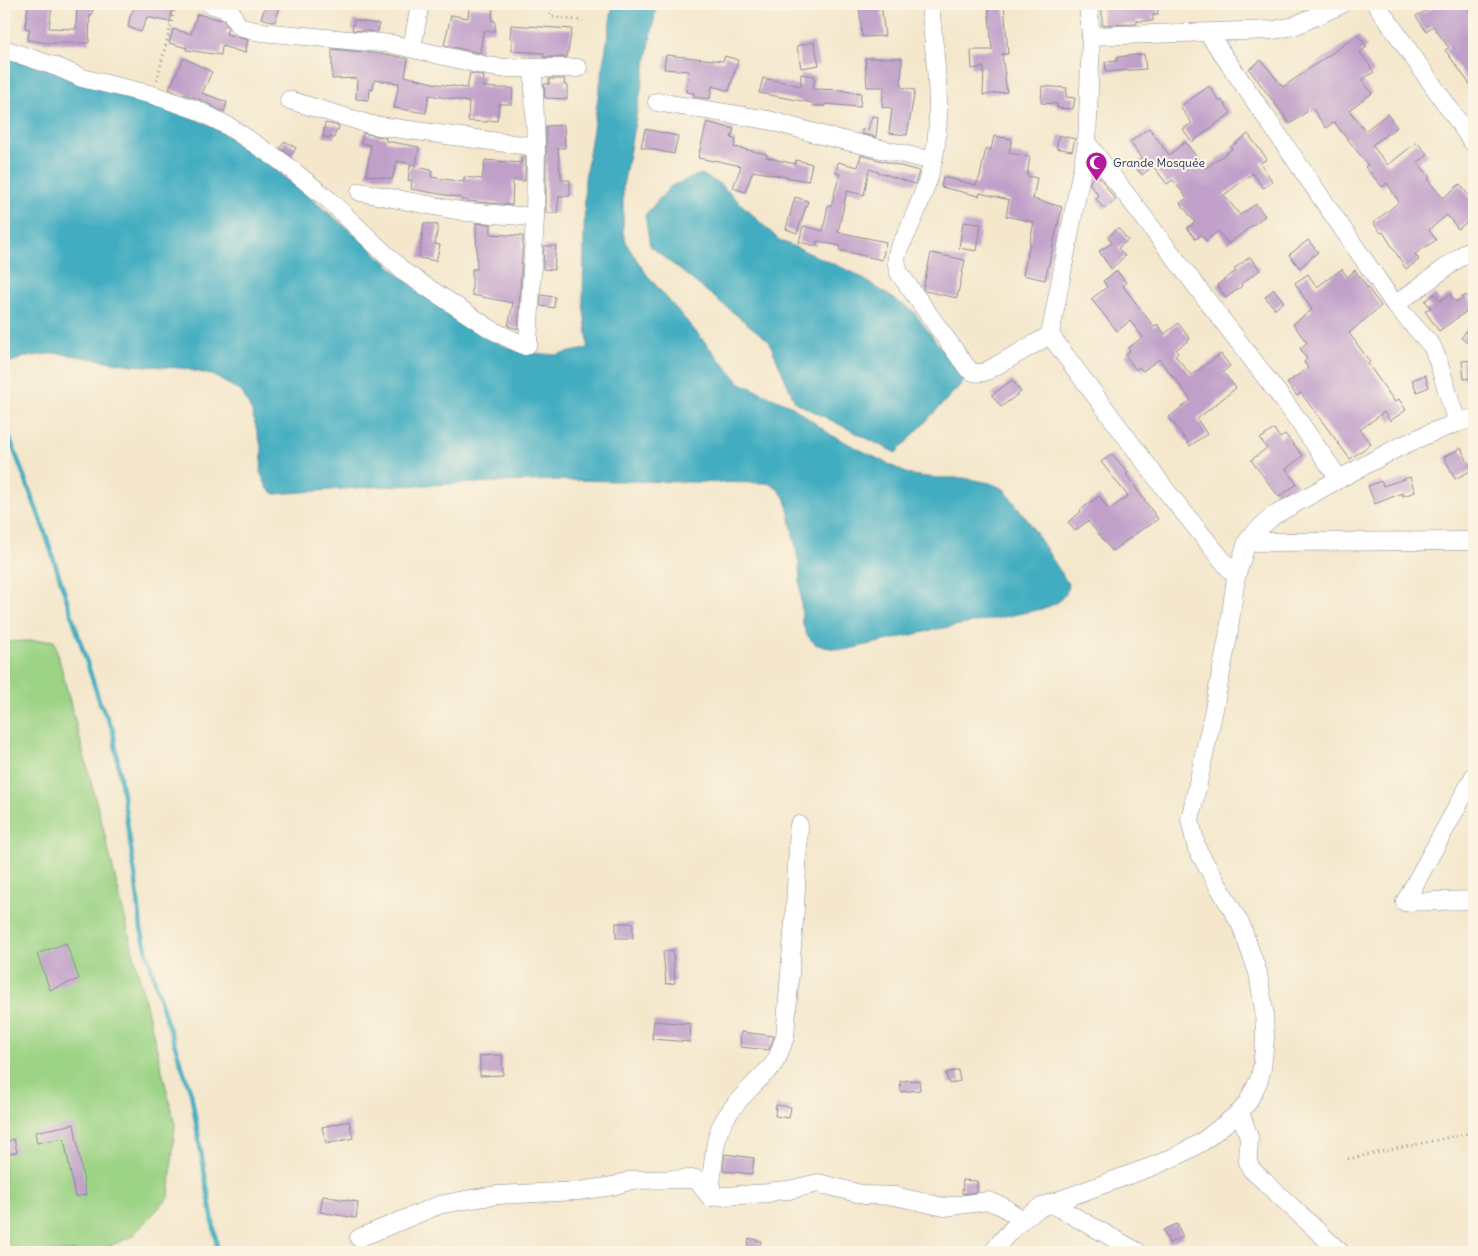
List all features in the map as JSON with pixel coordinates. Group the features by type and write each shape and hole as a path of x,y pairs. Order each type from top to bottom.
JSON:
{"street":[{"path":"210,4 230,11 236,24 253,30 367,41 412,48 487,66 578,68"},
{"path":"412,48 420,4"},
{"path":"930,4 937,97 933,160 916,212 897,251 896,262 900,273 968,369 973,373 980,374 988,371 1050,335"},
{"path":"1088,4 1091,36 1086,144 1050,335 1168,493 1236,577"},
{"path":"1091,36 1274,30 1294,26 1342,4"},
{"path":"1376,4 1474,144"},
{"path":"1208,33 1396,305 1432,346 1457,422"},
{"path":"4,49 82,78 154,95 197,110 228,126 282,162 329,200 404,272 492,330 525,346 528,344 536,217 533,68"},
{"path":"289,100 372,125 536,147"},
{"path":"656,102 768,120 825,136 933,160"},
{"path":"1086,144 1293,413 1339,479"},
{"path":"360,192 466,212 536,217"},
{"path":"1396,305 1474,247"},
{"path":"993,1252 1007,1234 1022,1220 1041,1207 1181,1154 1202,1142 1240,1112 1248,1102 1262,1068 1265,1040 1262,993 1258,973 1246,936 1197,849 1190,820 1228,638 1236,577 1247,542 1273,516 1339,479 1397,448 1457,422 1474,418"},
{"path":"1247,542 1474,541"},
{"path":"1474,776 1405,902 1474,900"},
{"path":"710,1197 718,1134 722,1123 729,1112 773,1065 785,1037 795,908 798,826"},
{"path":"1240,1112 1249,1137 1248,1162 1251,1169 1340,1252"},
{"path":"359,1238 439,1205 497,1195 578,1191 613,1186 632,1180 696,1180 710,1197"},
{"path":"710,1197 769,1194 774,1191 789,1190 818,1183 865,1195 895,1196 944,1207 988,1201 1002,1206 1022,1220"},
{"path":"1050,1203 1138,1252"}],"path":[{"path":"154,95 176,4"},
{"path":"550,4 550,17 583,21"},
{"path":"1348,1158 1474,1132"}],"green space":[{"path":"54,640 104,832 175,1124 169,1197 131,1237 95,1252 4,1252 4,642"}],"water":[{"path":"613,4 657,4 623,186 623,233 628,247 647,275 740,383 790,405 831,435 910,475 936,478 964,478 990,483 1004,489 1029,522 1068,584 1066,594 1058,602 1046,608 844,650 824,647 815,644 806,634 802,621 799,564 786,499 774,485 766,483 556,480 371,487 275,494 268,489 261,474 262,450 252,412 242,392 212,375 182,368 132,365 58,353 25,357 6,364 4,367 4,56 148,99 212,126 264,160 353,233 418,291 451,316 498,343 514,350 556,355 586,349 588,341 583,303 585,179"},
{"path":"701,174 720,184 779,240 854,273 913,311 965,380 896,453 795,402 769,341 650,246 645,215 671,186"}],"building":[{"path":"28,4 52,5 49,28 76,29 77,4 93,4 92,16 90,15 89,43 49,43 27,40 30,29 25,28"},
{"path":"136,4 152,4 172,10 170,22 147,17 141,32 128,27 130,16"},
{"path":"266,4 281,4 275,22 261,18"},
{"path":"859,4 881,4 885,36 862,37"},
{"path":"988,4 1004,4 1008,54 1002,54 1007,92 983,95 984,67 972,69 971,50 992,50"},
{"path":"1102,4 1157,4 1158,15 1153,15 1153,21 1137,21 1137,24 1102,25"},
{"path":"1440,4 1474,4 1468,10 1474,19 1474,90 1445,50 1449,48 1433,26 1426,31 1416,16"},
{"path":"469,7 493,8 492,21 495,21 495,31 483,31 480,53 444,45 451,15 468,18"},
{"path":"197,14 223,20 228,28 226,34 248,40 245,53 222,46 221,55 186,50 187,48 169,43 173,29 191,34"},
{"path":"354,20 379,24 378,32 352,30"},
{"path":"511,25 572,29 567,57 543,57 544,53 512,51"},
{"path":"1358,35 1367,47 1360,52 1374,72 1362,80 1372,93 1349,110 1365,131 1387,114 1397,127 1372,145 1388,165 1417,142 1428,155 1418,162 1430,178 1428,180 1443,198 1460,184 1474,203 1474,217 1458,229 1447,215 1429,230 1436,240 1415,254 1419,260 1406,269 1383,232 1381,233 1373,223 1399,202 1387,183 1382,187 1365,167 1368,165 1334,122 1326,128 1312,108 1290,124 1249,69 1261,60 1283,87"},
{"path":"814,42 819,65 801,68 797,46"},
{"path":"332,49 390,55 408,59 405,76 437,84 467,88 470,73 484,76 482,86 513,88 512,104 499,104 497,121 468,121 469,102 429,95 426,113 394,108 399,83 374,80 373,90 370,89 369,100 356,99 357,78 332,79"},
{"path":"1144,54 1146,69 1106,72 1105,62 1117,61 1117,57"},
{"path":"666,55 723,61 725,56 738,60 729,91 712,86 710,99 694,97 694,93 686,92 689,71 664,69"},
{"path":"184,58 212,72 202,93 227,102 224,112 201,100 169,89"},
{"path":"865,58 902,58 901,87 915,90 907,135 889,133 892,108 882,107 884,87 867,87"},
{"path":"801,74 815,76 813,89 861,93 860,107 825,104 825,106 813,106 813,103 759,93 763,78 801,86"},
{"path":"549,79 565,79 564,85 567,85 567,99 545,98 544,84 549,84"},
{"path":"1042,86 1067,88 1066,97 1075,98 1073,109 1057,108 1057,104 1041,103"},
{"path":"1209,86 1220,102 1222,100 1231,113 1192,142 1183,129 1192,123 1180,107"},
{"path":"872,116 878,117 876,137 862,134 862,129 868,130"},
{"path":"707,122 734,129 731,138 736,140 734,147 767,154 766,157 795,164 796,160 812,164 808,181 753,171 745,192 733,188 741,166 698,158"},
{"path":"325,123 339,126 334,138 323,137"},
{"path":"564,125 565,148 558,148 560,172 561,180 570,180 570,196 559,196 557,213 546,213 546,126"},
{"path":"1149,128 1169,155 1185,142 1206,168 1232,149 1231,147 1248,134 1267,159 1260,163 1273,182 1263,188 1253,173 1224,195 1240,215 1256,204 1265,216 1228,244 1218,231 1206,241 1201,235 1196,239 1187,228 1195,222 1180,203 1187,198 1173,180 1167,184 1153,166 1142,175 1134,165 1142,159 1130,142"},
{"path":"645,129 678,136 674,154 641,147"},
{"path":"363,133 386,138 386,141 419,147 416,165 397,161 392,179 366,175 371,145 361,143"},
{"path":"1059,135 1075,139 1072,151 1056,148"},
{"path":"994,136 1012,139 1009,153 1030,157 1027,176 1037,178 1033,199 1062,207 1045,280 1023,275 1034,222 1006,216 1009,200 980,193 979,196 941,187 943,177 976,185 980,176 986,148 991,150"},
{"path":"285,141 296,148 291,156 280,148"},
{"path":"861,155 919,171 915,184 869,169 864,195 847,191 838,232 886,242 882,260 839,250 840,246 817,241 816,246 799,242 803,226 823,231 828,205 831,206 840,174 836,173 838,162 858,167"},
{"path":"522,156 525,156 525,181 513,180 512,205 467,201 462,200 462,198 411,189 412,181 408,180 410,166 432,170 431,177 464,182 464,177 482,179 485,160 521,163"},
{"path":"1097,174 1116,200 1104,209 1096,199 1099,196 1090,184"},
{"path":"795,197 808,201 797,233 786,229"},
{"path":"963,222 981,224 977,251 959,248"},
{"path":"424,223 438,225 435,244 440,245 436,261 419,258"},
{"path":"476,223 491,224 491,234 523,236 518,329 508,326 513,303 472,295 472,269 477,269"},
{"path":"1118,228 1128,240 1118,248 1125,256 1111,269 1099,251 1112,243 1108,237"},
{"path":"1308,240 1318,252 1300,268 1289,255"},
{"path":"544,246 556,246 554,270 543,269"},
{"path":"931,253 965,260 957,298 923,289"},
{"path":"1250,257 1260,270 1226,298 1217,285 1236,271 1234,269"},
{"path":"1342,269 1347,277 1355,270 1381,306 1349,333 1395,402 1399,399 1406,410 1390,421 1384,412 1360,430 1371,444 1350,459 1301,393 1297,396 1287,383 1308,368 1304,362 1307,359 1300,348 1307,343 1293,324 1312,310 1295,283 1308,274 1317,287"},
{"path":"1117,271 1126,283 1123,286 1154,327 1157,324 1165,334 1178,323 1190,339 1176,350 1178,353 1175,355 1191,375 1221,354 1230,366 1223,372 1236,388 1197,419 1207,434 1190,446 1169,417 1191,400 1159,359 1143,371 1139,367 1136,370 1125,355 1130,351 1128,348 1143,337 1130,321 1117,331 1091,299 1107,287 1103,281"},
{"path":"1274,289 1284,302 1275,309 1265,297"},
{"path":"1435,294 1440,301 1450,294 1456,302 1466,295 1474,306 1439,331 1425,311 1431,308 1425,301"},
{"path":"541,295 555,297 554,308 541,306"},
{"path":"1474,320 1474,348 1461,338"},
{"path":"1474,360 1474,378 1464,379 1462,361"},
{"path":"1425,375 1429,387 1417,392 1412,380"},
{"path":"1012,380 1021,392 1001,407 992,395"},
{"path":"1274,429 1280,438 1285,434 1303,456 1286,469 1297,484 1279,497 1251,460 1267,448 1260,439"},
{"path":"1461,448 1472,470 1455,479 1444,457"},
{"path":"1112,454 1128,473 1126,474 1158,519 1112,551 1088,521 1075,531 1068,522 1099,496 1109,510 1128,496 1101,462"},
{"path":"1410,477 1415,492 1403,496 1402,493 1375,504 1368,486 1381,481 1383,486"},
{"path":"616,923 633,923 633,938 616,938"},
{"path":"66,943 79,979 50,990 37,954"},
{"path":"673,950 675,983 666,984 663,951"},
{"path":"654,1021 691,1024 690,1042 652,1039"},
{"path":"741,1032 774,1036 769,1050 740,1047"},
{"path":"502,1055 503,1075 480,1076 480,1056"},
{"path":"958,1070 960,1081 949,1084 946,1073"},
{"path":"919,1080 920,1090 901,1092 900,1081"},
{"path":"776,1105 791,1107 789,1118 775,1116"},
{"path":"349,1121 353,1138 326,1144 322,1127"},
{"path":"74,1124 86,1195 75,1197 64,1138 37,1143 35,1132"},
{"path":"14,1139 17,1152 4,1155 4,1142"},
{"path":"725,1154 754,1158 752,1174 723,1171"},
{"path":"963,1180 977,1181 977,1192 962,1194"},
{"path":"323,1196 358,1202 356,1218 320,1212"},
{"path":"1177,1224 1183,1237 1169,1243 1163,1230"},
{"path":"749,1238 761,1241 758,1251 747,1248"}],"waterway":[{"path":"4,423 45,532 100,703 113,730 136,881 141,929 161,1004 191,1093 218,1252"}],"place":[{"name":"Grande Mosquée","path":"1097,181"}]}
